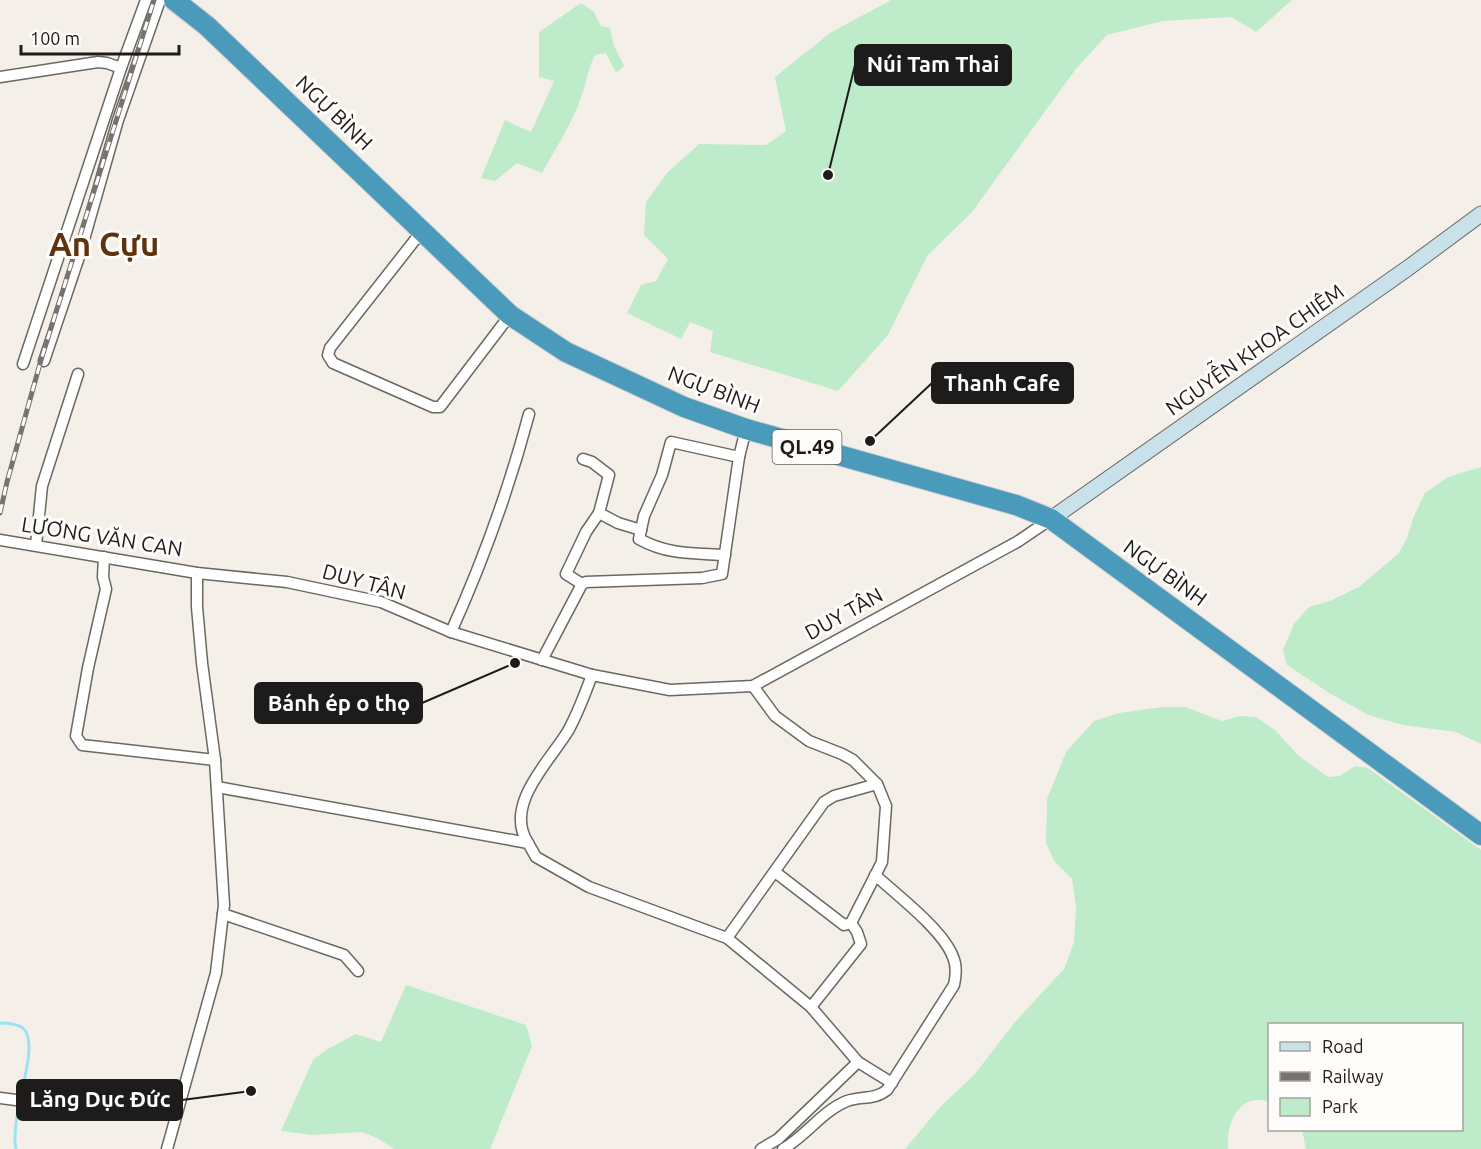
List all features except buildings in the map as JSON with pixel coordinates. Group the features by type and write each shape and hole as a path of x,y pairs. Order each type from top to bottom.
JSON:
{"highway":[{"name":"NGỰ BÌNH","path":"174,0 207,26 510,315 566,352 684,407 746,429 1016,505 1051,519 1481,835"}],"street":[{"path":"23,364 121,68 146,0"},
{"path":"44,361 79,256 118,120 160,0"},
{"path":"0,77 98,62 121,68"},
{"name":"NGUYỄN KHOA CHIÊM","path":"1051,519 1399,275 1481,214"},
{"path":"422,231 330,348 328,356 333,363 433,407 440,407 510,315"},
{"path":"36,546 42,486 78,374"},
{"path":"451,632 499,515 529,414"},
{"path":"542,660 582,584 586,582 702,578 722,574 746,429"},
{"path":"725,555 656,548 639,539 644,516 662,475 671,442 740,457"},
{"path":"582,584 566,574 586,532 599,513 609,475 592,462 583,459"},
{"path":"599,513 618,523 641,530"},
{"name":"DUY TÂN","path":"197,573 287,582 381,602 451,632 592,675 670,690 753,686 1017,542 1051,519"},
{"name":"LƯƠNG VĂN CAN","path":"0,540 197,573"},
{"path":"104,556 103,577 106,589 88,668 76,736 82,745 215,760"},
{"path":"167,1149 216,973 224,905 215,760 202,663 197,607 197,573"},
{"path":"592,675 574,720 559,747 540,769 526,796 522,812 523,836 536,856 589,887 727,939 811,1007 858,1062 892,1083"},
{"path":"753,686 779,719 809,741 853,760 877,784 885,806 882,862 851,923 844,925 775,872"},
{"path":"727,939 824,802 834,796 877,784"},
{"path":"217,787 528,843"},
{"path":"783,1149 797,1140 832,1109 857,1098 880,1096 892,1083 954,985 956,970 954,958 946,944 932,927 875,875"},
{"path":"223,914 344,955 358,971"},
{"path":"811,1007 861,944 851,923"},
{"path":"761,1149 778,1139 858,1062"},
{"path":"0,1098 16,1100"}],"green space":[{"path":"891,0 1292,0 1256,32 1231,17 1163,21 1107,35 1075,70 972,212 927,256 888,335 838,391 710,352 713,331 690,322 681,339 627,313 641,285 656,281 668,259 644,235 646,202 667,173 699,144 766,145 786,131 775,77 830,33"},
{"path":"581,3 594,12 601,26 610,28 614,46 624,66 616,73 606,53 595,55 574,115 542,173 517,163 495,181 481,178 505,120 531,132 554,81 539,77 539,32"},
{"path":"1481,467 1481,744 1456,732 1403,725 1368,715 1287,665 1283,650 1294,624 1309,607 1332,600 1359,587 1399,553 1425,493 1448,477"},
{"path":"1163,707 1185,707 1222,721 1240,716 1256,717 1275,730 1299,756 1328,777 1340,776 1355,766 1368,768 1481,850 1481,1149 1306,1149 1302,1131 1463,1131 1463,1023 1268,1023 1268,1102 1250,1101 1236,1112 1229,1129 1228,1149 905,1149 941,1106 974,1075 1015,1022 1064,969 1074,942 1076,907 1072,879 1055,862 1046,843 1047,799 1066,752 1094,721 1119,713"},
{"path":"406,985 526,1025 532,1046 490,1149 394,1149 362,1132 312,1135 281,1131 313,1060 326,1050 356,1034 381,1042"}],"waterway":[{"path":"0,1023 21,1027 26,1032 29,1042 29,1055 16,1121 16,1149"}],"railway":[{"path":"0,513 41,360 154,0"}],"place":[{"name":"Núi Tam Thai","path":"828,175"},
{"name":"Thanh Cafe","path":"870,441"},
{"name":"Bánh ép o thọ","path":"515,663"},
{"name":"Lăng Dục Đức","path":"251,1091"}],"district":[{"name":"An Cựu","path":"104,244"}]}
